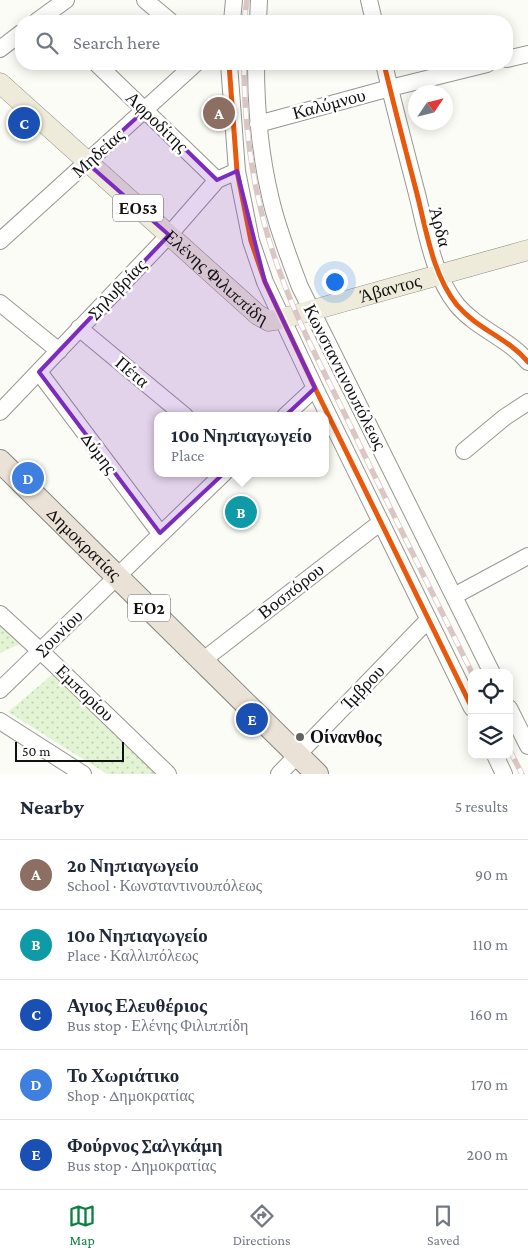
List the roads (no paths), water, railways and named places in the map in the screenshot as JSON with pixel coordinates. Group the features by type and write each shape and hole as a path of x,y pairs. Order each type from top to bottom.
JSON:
{"highway":[{"name":"Δημοκρατίας","path":"0,461 317,774"}],"main road":[{"name":"Ελένης Φιλιππίδη","path":"0,84 258,315 269,321 282,319"},
{"name":"Άβαντος","path":"282,319 528,250"}],"street":[{"path":"49,15 66,0"},
{"path":"145,0 163,15"},
{"path":"233,15 234,0"},
{"path":"258,15 259,0"},
{"path":"369,0 373,15"},
{"path":"0,49 15,38"},
{"path":"513,58 528,54"},
{"name":"Αφροδίτης","path":"103,70 217,180"},
{"name":"Μηδείας","path":"0,241 188,70"},
{"path":"229,70 237,171 256,258 282,319 327,412"},
{"name":"Κωνσταντινουπόλεως","path":"256,70 258,124 264,169 275,214 291,263 311,310 490,669"},
{"name":"Άρδα","path":"386,70 439,274 451,297 462,310 482,327 512,345 528,362"},
{"name":"Καλύμνου","path":"258,124 463,70"},
{"name":"Σηλυβρίας","path":"0,412 169,235 217,180 237,171"},
{"path":"0,303 59,351"},
{"name":"Πέτα","path":"79,328 179,412"},
{"name":"Δύμης","path":"39,372 160,533"},
{"path":"289,412 315,388"},
{"path":"464,452 505,417 528,402"},
{"path":"329,416 468,700"},
{"name":"Σουνίου","path":"0,690 220,477"},
{"name":"Βοσπόρου","path":"202,661 381,522"},
{"path":"454,596 528,556"},
{"name":"Εμπορίου","path":"0,614 168,774"},
{"name":"Ίμβρου","path":"279,774 428,620"},
{"path":"512,714 528,746"},
{"path":"0,721 83,774"},
{"path":"497,759 504,774"}],"railway":[{"path":"245,15 247,0"},
{"path":"244,70 246,118 253,172 265,226 282,278 315,354 470,669"},
{"path":"513,757 522,774"}],"place":[{"name":"2ο Νηπιαγωγείο","path":"219,113"},
{"name":"Αγιος Ελευθέριος","path":"24,123"},
{"name":"Το Χωριάτικο","path":"28,478"},
{"name":"10ο Νηπιαγωγείο","path":"241,512"},
{"name":"Φούρνος Σαλγκάμη","path":"252,719"},
{"name":"Οίνανθος","path":"300,737"}]}
